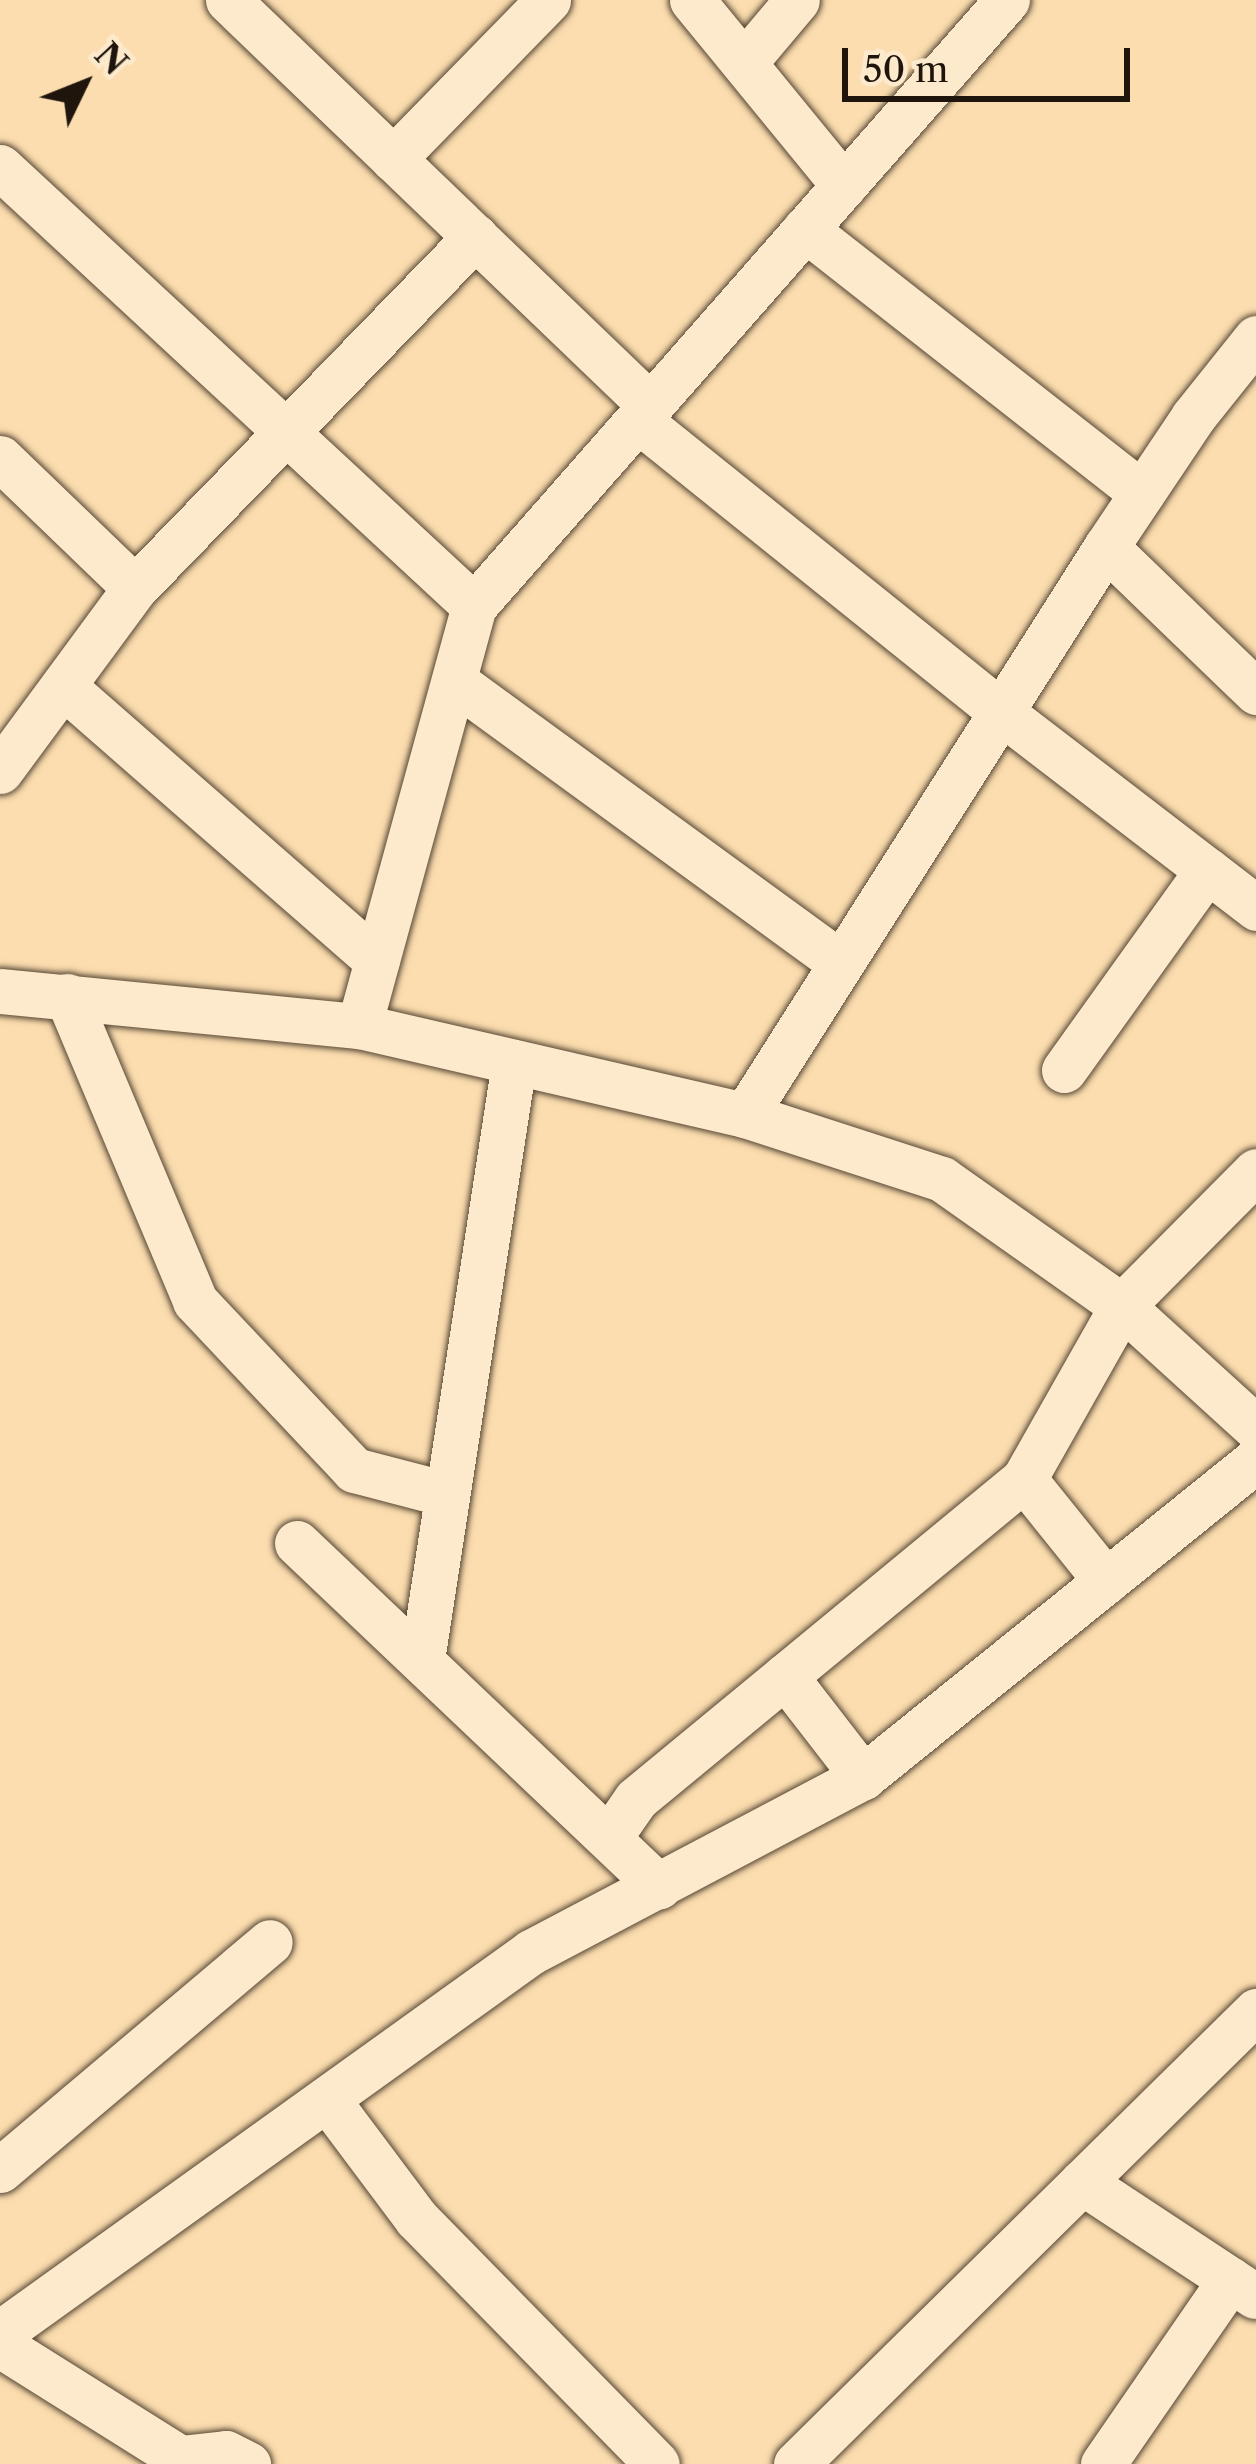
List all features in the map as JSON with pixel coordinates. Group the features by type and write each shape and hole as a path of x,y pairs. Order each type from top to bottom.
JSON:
{"street":[{"path":"228,0 475,237 644,413 1000,712 1256,908"},
{"path":"393,159 548,0"},
{"path":"692,0 844,186"},
{"path":"744,63 797,0"},
{"path":"359,1025 474,606 1007,0"},
{"path":"0,167 474,606"},
{"path":"805,230 1142,493"},
{"path":"0,771 135,587 475,237"},
{"path":"745,1115 1106,547 1256,338"},
{"path":"10,475 135,587"},
{"path":"1106,547 1256,692"},
{"path":"454,681 841,963"},
{"path":"63,686 377,961"},
{"path":"1064,1070 1207,871"},
{"path":"68,996 195,1301 354,1470 446,1494"},
{"path":"4,997 68,996 359,1025 745,1115 942,1179 1122,1306 1256,1428"},
{"path":"422,1660 514,1062"},
{"path":"609,1838 636,1799 1024,1479 1122,1306 1256,1171"},
{"path":"0,2333 531,1952 863,1777 1256,1460"},
{"path":"1024,1479 1106,1581"},
{"path":"297,1543 659,1886"},
{"path":"785,1676 863,1777"},
{"path":"0,2170 270,1942"},
{"path":"796,2464 1256,2011"},
{"path":"327,2099 416,2218 657,2464"},
{"path":"1082,2182 1243,2288 1103,2464"},
{"path":"0,2345 180,2458 231,2460"}]}
